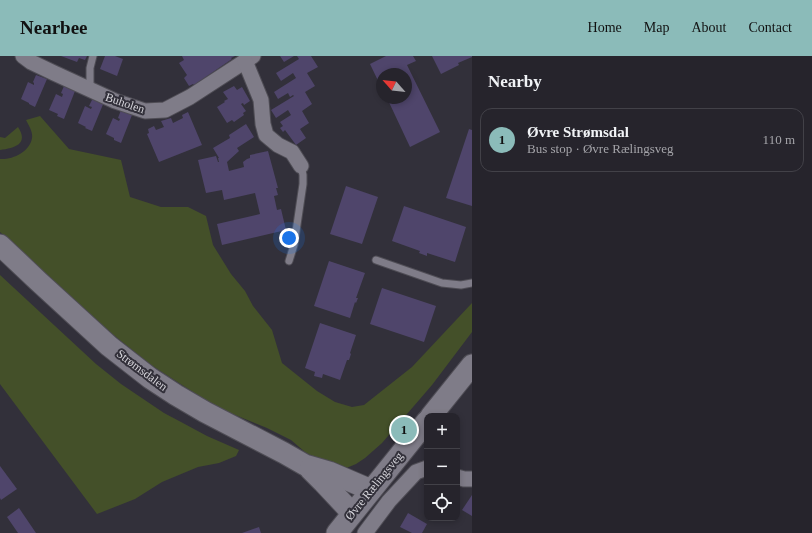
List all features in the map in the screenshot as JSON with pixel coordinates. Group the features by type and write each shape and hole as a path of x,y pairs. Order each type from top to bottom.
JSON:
{"main road":[{"name":"Strømsdalen","path":"0,245 105,342 150,378 205,412 305,465 329,472 371,490"},
{"path":"433,413 472,365"},
{"name":"Øvre Rælingsveg","path":"337,533 424,425"},
{"name":"Strømsdalen","path":"305,465 352,513"}],"street":[{"name":"Buholen","path":"23,56 42,68 90,90 115,101 145,111 165,110 190,97 249,59 261,100 263,124 266,135 278,145 292,152 300,166"},
{"path":"365,533 389,501 416,472 424,469"},
{"path":"460,478 472,479"}],"lane":[{"path":"90,90 90,68 93,56"},
{"path":"289,261 294,245 304,184 300,166"},
{"path":"376,260 442,283 461,285 472,283"}],"green space":[{"path":"40,116 69,149 121,160 130,197 161,207 188,207 206,216 213,245 231,274 245,291 253,306 272,330 282,363 317,391 335,402 352,407 364,405 412,367 472,303 472,332 432,385 382,443 365,458 344,469 319,460 305,452 291,440 267,428 218,408 151,365 111,333 0,232 0,159 10,158 20,154 28,147 31,143 32,136 26,120"},
{"path":"18,127 22,137 19,144 11,148 0,150 0,137 5,138"},
{"path":"0,275 96,364 121,384 164,413 207,436 239,450 236,456 219,463 198,467 162,482 135,499 97,514 0,384"}],"building":[{"path":"61,56 87,56 85,60 79,58 77,62"},
{"path":"105,56 115,56 123,59 117,76 100,69"},
{"path":"182,56 235,56 194,85 189,86 184,78 187,75 179,63 184,60"},
{"path":"280,56 294,56 284,62"},
{"path":"297,56 311,56 318,67 307,73 315,86 305,92 312,104 302,111 309,123 300,129 306,138 296,145 285,130 283,132 280,128 283,126 280,122 291,115 288,110 276,118 271,110 294,96 293,95 290,97 288,93 278,99 274,92 296,78 293,73 281,81 276,73 299,59"},
{"path":"386,56 413,56 416,61 407,65 408,68 376,68 376,76 370,64"},
{"path":"432,56 472,57 458,63 459,65 441,74"},
{"path":"36,75 47,79 35,107 21,99 28,82 34,85 33,82"},
{"path":"412,75 440,132 410,147 390,104 412,104"},
{"path":"64,86 75,91 64,119 57,116 58,114 49,110 56,94 62,97 63,94 61,93"},
{"path":"234,86 237,90 242,87 250,101 244,105 243,103 241,104 246,111 243,113 244,115 234,122 232,120 227,123 217,107 228,99 223,92"},
{"path":"93,98 104,102 92,131 78,123 85,106 91,109 92,107 89,106"},
{"path":"121,110 132,115 121,143 106,134 113,118 119,121 120,119 118,118"},
{"path":"188,112 202,145 159,162 147,134 149,133 148,129 154,126 156,130 164,127 161,121 171,118 173,123 183,118 182,115"},
{"path":"246,124 254,137 237,148 239,151 227,162 229,171 244,167 243,162 250,158 250,155 268,151 278,188 276,188 278,195 274,196 277,210 281,209 286,230 222,245 217,224 260,214 255,193 224,200 222,190 206,193 198,160 216,156 219,162 219,158 213,148 230,138 229,135"},
{"path":"469,129 472,130 472,206 446,198"},
{"path":"346,186 378,197 362,244 330,234"},
{"path":"404,206 466,227 455,262 427,253 427,256 419,253 420,251 392,241"},
{"path":"329,261 365,273 356,298 358,298 356,303 355,302 350,318 314,306"},
{"path":"382,288 436,306 424,342 370,324"},
{"path":"320,323 356,335 349,360 347,360 340,380 323,374 322,378 314,376 315,372 305,368"},
{"path":"0,466 17,489 1,500 0,498"},
{"path":"472,495 472,516 462,510"},
{"path":"19,508 36,533 18,533 7,517"},
{"path":"408,513 427,524 422,533 412,533 400,527"},
{"path":"259,527 261,533 242,533"}],"place":[{"name":"Øvre Strømsdal","path":"404,430"}]}
